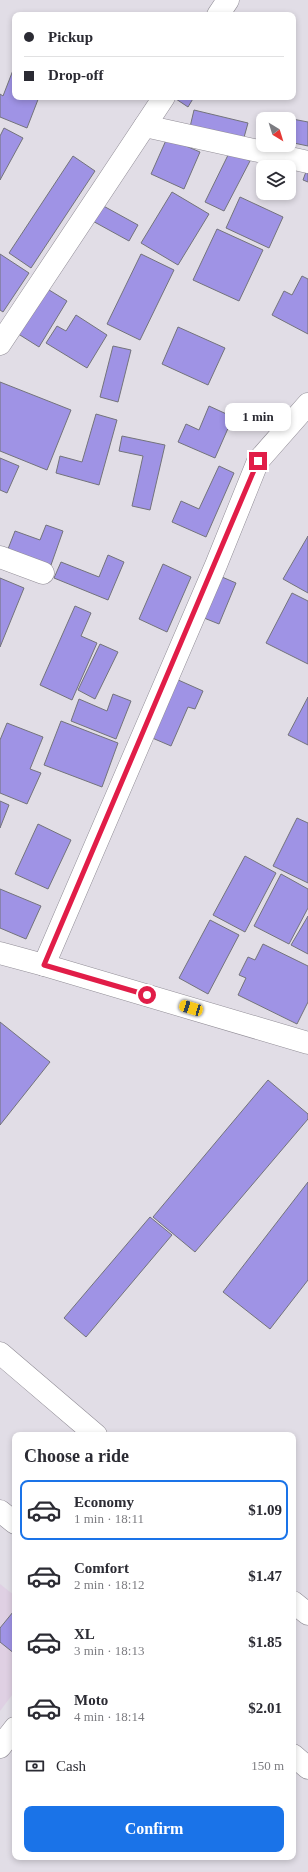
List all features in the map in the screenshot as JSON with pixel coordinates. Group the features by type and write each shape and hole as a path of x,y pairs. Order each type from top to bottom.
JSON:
{"street":[{"path":"220,12 228,0"},
{"path":"0,344 162,100"},
{"path":"145,126 308,162"},
{"path":"44,965 212,573 258,461 308,404"},
{"path":"0,557 43,573"},
{"path":"0,953 308,1043"},
{"path":"0,1354 92,1432"},
{"path":"0,1511 12,1521"},
{"path":"296,1604 308,1614"},
{"path":"0,1747 12,1732"},
{"path":"296,1758 308,1768"}],"shaded area":[{"path":"0,1584 12,1594 12,1695 0,1711"}],"building":[{"path":"12,73 12,100 38,100 27,128 0,117 0,94 3,96"},
{"path":"178,100 192,100 188,107"},
{"path":"194,110 248,123 243,141 190,127"},
{"path":"296,120 308,122 308,146 296,143"},
{"path":"4,128 23,138 0,180 0,136"},
{"path":"167,138 200,152 184,189 151,174"},
{"path":"230,151 250,161 224,211 205,202"},
{"path":"73,156 95,171 31,268 9,253"},
{"path":"308,166 308,182 303,180"},
{"path":"172,192 209,214 178,265 141,243"},
{"path":"240,197 283,217 269,248 226,228"},
{"path":"98,203 138,225 129,241 89,219"},
{"path":"217,229 263,250 239,301 193,280"},
{"path":"0,254 29,273 3,312 0,310"},
{"path":"141,254 174,270 140,340 107,324"},
{"path":"302,276 308,279 308,334 272,315 284,291 292,295"},
{"path":"41,285 67,301 39,347 12,330"},
{"path":"76,315 107,335 87,368 46,343 57,326 66,331"},
{"path":"178,327 225,348 208,385 162,364"},
{"path":"113,346 131,350 118,402 100,397"},
{"path":"0,382 71,410 47,470 0,451"},
{"path":"209,406 233,417 215,458 178,442 186,424 199,430"},
{"path":"96,414 117,420 99,485 56,473 60,456 82,462"},
{"path":"122,436 165,445 150,510 132,506 143,456 119,451"},
{"path":"0,458 19,466 7,493 0,490"},
{"path":"219,466 234,473 206,537 172,522 181,501 199,509"},
{"path":"46,525 63,531 51,565 8,549 15,531 40,540"},
{"path":"308,536 308,593 283,579"},
{"path":"108,555 124,562 108,600 54,578 61,562 99,577"},
{"path":"163,564 191,577 167,632 139,619"},
{"path":"222,577 236,583 219,624 204,618"},
{"path":"0,578 24,588 0,647"},
{"path":"292,593 308,601 308,664 266,643"},
{"path":"75,606 91,613 81,636 97,643 72,700 40,685"},
{"path":"100,644 118,652 95,699 78,690"},
{"path":"176,679 203,691 195,709 188,707 171,746 150,737"},
{"path":"113,694 131,701 116,739 71,721 79,699 107,711"},
{"path":"308,697 308,745 288,735"},
{"path":"61,721 118,743 102,787 44,765"},
{"path":"7,723 43,737 30,769 41,773 27,804 0,793 0,740"},
{"path":"0,801 9,805 0,828"},
{"path":"297,818 308,823 308,883 273,866"},
{"path":"38,824 71,840 48,889 15,874"},
{"path":"245,856 276,873 245,932 213,915"},
{"path":"281,874 308,889 308,908 289,944 254,926"},
{"path":"0,889 41,906 26,939 0,928"},
{"path":"308,916 308,954 291,945"},
{"path":"210,920 239,935 208,994 179,978"},
{"path":"263,944 308,966 308,1002 297,1024 238,995 246,978 239,975 248,957 255,960"},
{"path":"0,1022 50,1062 0,1125"},
{"path":"268,1080 308,1114 308,1119 195,1252 153,1217"},
{"path":"308,1182 308,1280 270,1329 223,1292"},
{"path":"150,1217 172,1235 86,1337 64,1318"},
{"path":"12,1613 12,1652 0,1642 0,1628"}],"route":[{"path":"147,995 44,965 216,565 258,461"}]}
